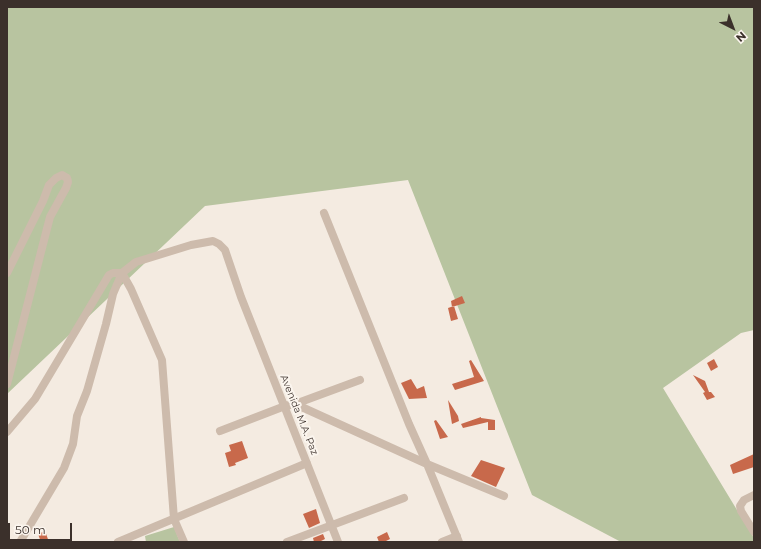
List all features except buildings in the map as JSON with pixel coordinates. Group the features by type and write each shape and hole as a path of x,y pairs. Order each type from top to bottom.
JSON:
{"street":[{"path":"7,273 43,201 49,185 56,178 62,175 67,178 68,182 50,217 7,384"},
{"path":"324,213 408,424 427,464 458,539 442,542"},
{"name":"Avenida M.A. Paz","path":"122,273 136,262 190,245 213,241 225,250 241,297 338,542"},
{"path":"7,432 35,399 109,275 113,273 122,273"},
{"path":"122,273 131,289 162,360 174,519 184,542"},
{"path":"20,542 64,468 73,444 78,416 87,391 113,294 122,273"},
{"path":"220,431 285,406 295,404 360,380"},
{"path":"295,404 427,464 504,496"},
{"path":"118,542 308,463"},
{"path":"754,495 744,500 740,506 741,511 754,532"},
{"path":"287,542 404,498"}],"green space":[{"path":"7,7 754,7 754,330 741,333 663,388 754,538 754,542 621,542 532,495 408,180 205,206 7,394"},
{"path":"174,527 180,542 146,542 145,536"}]}
